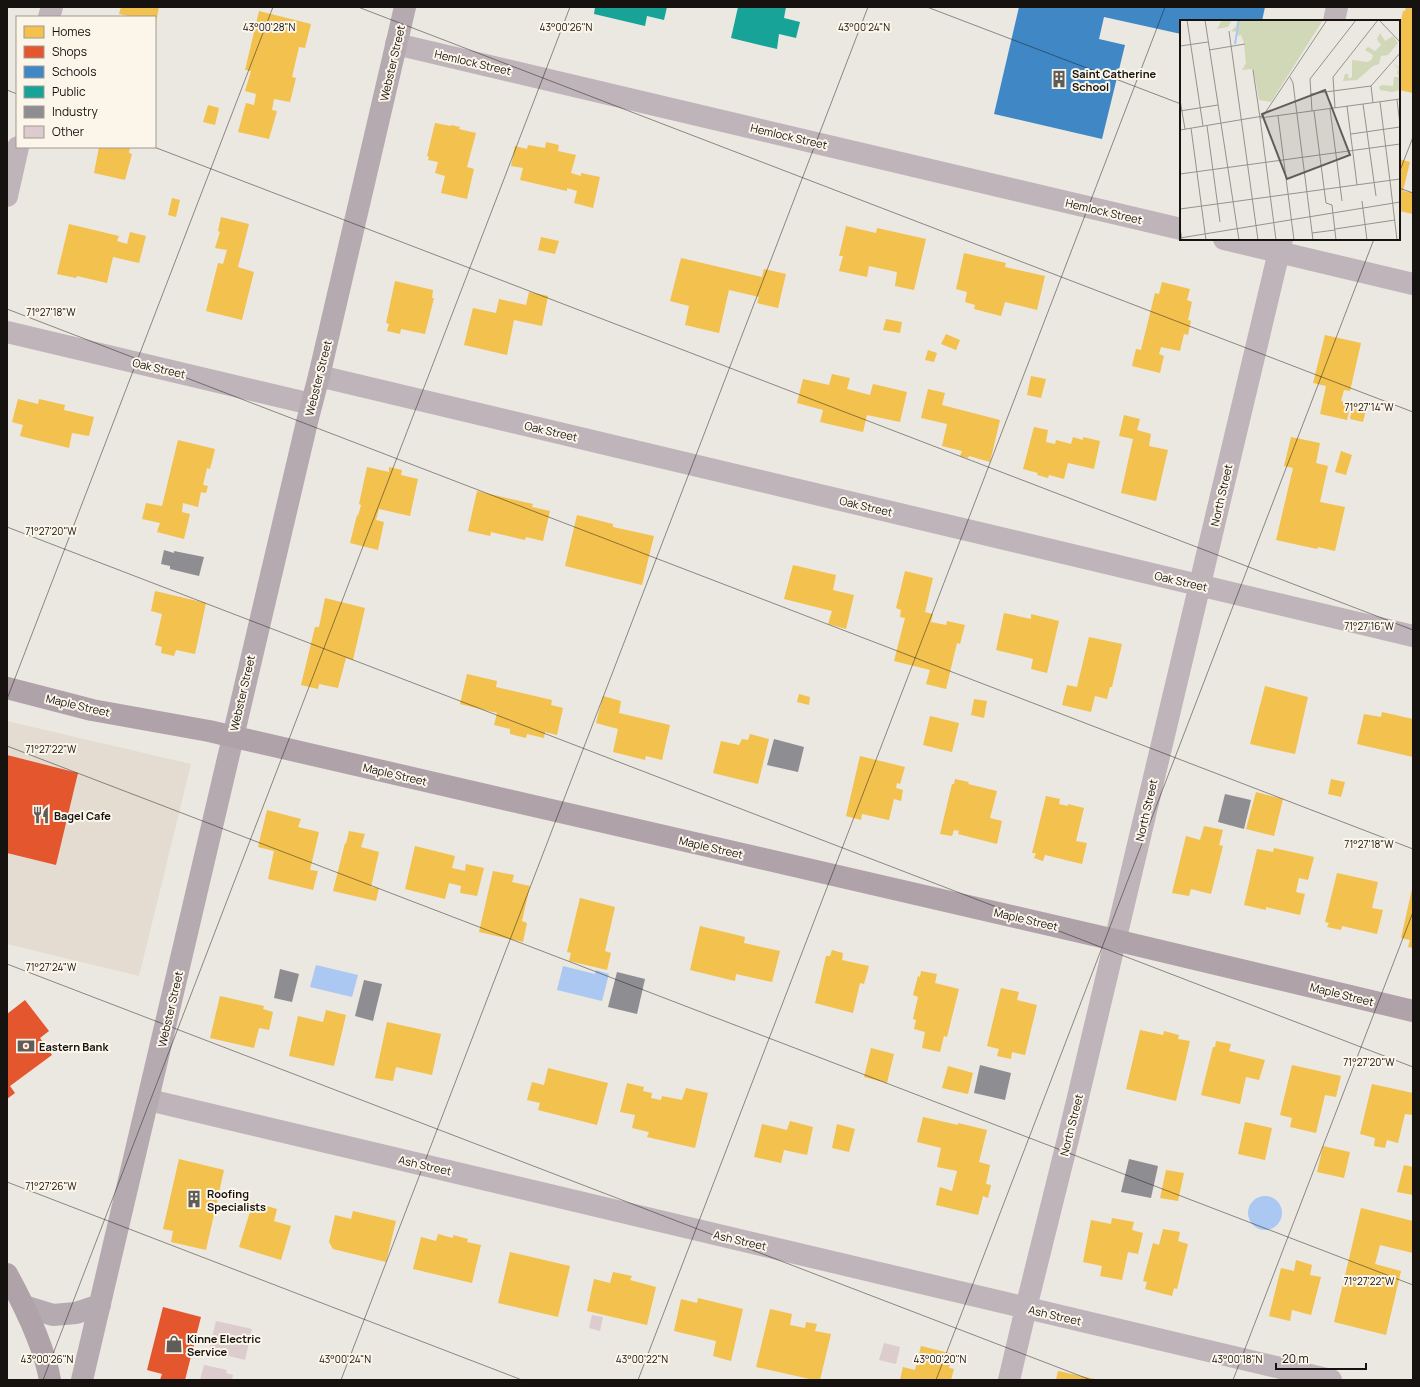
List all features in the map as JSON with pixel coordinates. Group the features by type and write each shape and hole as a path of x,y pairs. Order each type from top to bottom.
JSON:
{"main road":[{"name":"Maple Street","path":"7,688 92,710 232,737 1115,940 1413,1011"},
{"path":"7,1274 24,1306 44,1357 50,1380"}],"street":[{"name":"Webster Street","path":"82,1380 232,737 311,404 319,376 405,7"},
{"path":"1334,20 1337,7"},
{"name":"Hemlock Street","path":"396,44 1180,229"},
{"path":"7,196 18,148"},
{"path":"1233,240 1280,245 1413,284"},
{"name":"North Street","path":"1010,1380 1280,245"},
{"name":"Oak Street","path":"7,332 311,404"},
{"name":"Oak Street","path":"319,376 1413,636"},
{"name":"Ash Street","path":"148,1100 1331,1380"},
{"path":"24,1306 53,1315 76,1314 100,1304"}],"shaded area":[{"path":"7,721 191,764 139,976 7,944"}],"water":[{"path":"316,965 358,975 352,997 310,987"},
{"path":"563,966 595,974 596,970 609,974 602,1001 557,990"},
{"path":"1265,1196 1277,1201 1282,1213 1277,1225 1265,1230 1253,1225 1248,1213 1253,1201"}],"building: Homes":[{"path":"121,7 159,7 156,22 156,16 129,16 119,14"},
{"path":"1406,7 1413,7 1413,93 1400,90 1400,25 1403,11 1405,11"},
{"path":"259,11 311,24 305,48 299,47 292,77 296,78 290,102 274,99 272,110 277,111 269,139 238,132 246,103 254,105 256,94 245,91 251,71 245,70"},
{"path":"208,105 219,108 215,125 203,122"},
{"path":"435,123 460,127 459,129 476,133 467,167 474,169 467,199 441,193 445,176 435,173 438,162 428,160 429,157 427,156"},
{"path":"546,142 559,145 558,151 576,155 571,173 581,176 581,173 600,177 593,208 574,203 577,191 567,188 567,191 520,180 523,168 511,166 515,146 527,149 528,145 545,148"},
{"path":"99,148 130,148 129,153 132,154 125,180 94,173"},
{"path":"1400,159 1410,162 1403,191 1413,193 1413,214 1400,211"},
{"path":"172,198 180,200 176,217 168,215"},
{"path":"221,217 249,224 238,267 254,272 242,320 206,311 218,263 223,264 227,250 215,248 220,232 218,231"},
{"path":"69,224 119,236 117,241 127,244 130,232 146,236 139,263 113,257 107,283 77,276 76,278 57,274"},
{"path":"846,226 876,233 877,228 926,239 914,290 895,286 897,272 869,266 867,277 839,271 843,256 839,256"},
{"path":"541,237 559,241 555,254 538,250"},
{"path":"964,253 1006,263 1005,267 1045,276 1037,310 1005,302 1001,316 974,309 975,305 965,302 967,292 956,289"},
{"path":"681,258 762,277 764,269 786,274 778,308 757,303 759,297 729,290 719,333 685,325 689,306 670,301"},
{"path":"395,281 433,290 432,298 434,298 425,334 401,329 400,334 387,331 389,324 386,323"},
{"path":"1162,282 1190,289 1187,300 1192,302 1188,320 1191,321 1188,335 1184,334 1180,351 1161,347 1159,354 1164,356 1160,373 1132,366 1136,349 1141,350 1155,293 1159,294"},
{"path":"529,292 548,296 542,326 514,320 507,355 464,345 473,308 496,313 499,299 526,305"},
{"path":"886,319 902,322 900,333 883,330"},
{"path":"946,334 960,340 956,350 941,344"},
{"path":"1325,335 1361,343 1350,391 1344,390 1341,401 1351,404 1347,420 1320,414 1326,386 1313,383"},
{"path":"928,350 937,353 934,362 925,360"},
{"path":"832,374 850,378 847,389 870,395 873,384 907,392 900,422 867,415 863,432 820,422 823,410 797,403 803,379 829,385"},
{"path":"1031,376 1046,379 1041,398 1027,395"},
{"path":"928,389 945,393 942,405 1000,420 990,462 969,456 968,458 960,456 962,451 942,446 947,424 921,418"},
{"path":"18,399 38,404 39,399 65,405 64,410 94,417 89,436 72,433 69,448 20,436 23,425 12,422"},
{"path":"1352,407 1366,410 1363,422 1350,419"},
{"path":"1124,415 1140,419 1137,430 1151,434 1149,446 1168,450 1156,501 1121,493 1133,439 1119,436"},
{"path":"1034,427 1048,430 1046,442 1055,444 1056,440 1071,444 1073,437 1083,440 1083,437 1100,441 1094,469 1068,463 1064,479 1049,475 1048,478 1037,475 1038,473 1023,469"},
{"path":"1291,437 1320,443 1316,463 1328,466 1320,502 1345,507 1335,551 1318,547 1317,549 1276,540 1293,468 1284,466"},
{"path":"178,440 215,449 210,469 207,468 203,485 208,486 206,493 201,492 198,507 183,503 182,512 190,514 184,539 157,532 160,523 142,519 146,503 162,506"},
{"path":"1341,451 1352,455 1346,475 1335,472"},
{"path":"367,467 389,472 389,467 402,470 401,475 418,479 410,516 379,509 376,520 384,522 378,550 350,543 361,505 359,504"},
{"path":"477,491 533,504 532,507 550,511 543,541 526,537 525,540 491,532 490,536 468,531"},
{"path":"577,515 613,524 613,527 654,536 642,585 565,566"},
{"path":"793,565 836,575 833,590 854,595 846,629 828,624 832,611 784,599"},
{"path":"905,571 933,578 925,612 933,614 931,622 946,625 947,621 965,625 960,644 957,643 946,689 926,684 930,670 894,661 905,618 900,617 901,610 896,608"},
{"path":"155,591 206,603 195,654 176,650 174,656 161,653 162,647 155,645 162,614 151,611"},
{"path":"325,598 365,608 353,660 346,658 338,688 319,684 318,689 301,685 315,627 319,627"},
{"path":"1004,613 1031,619 1031,614 1059,621 1047,673 1031,669 1033,659 996,650"},
{"path":"1089,637 1122,644 1112,687 1110,687 1107,699 1095,696 1091,712 1062,705 1067,685 1077,687"},
{"path":"467,674 497,681 496,687 552,700 551,705 563,708 557,735 545,732 544,738 527,734 526,738 510,734 510,729 494,725 497,713 460,704"},
{"path":"1265,686 1308,697 1295,754 1250,744"},
{"path":"799,694 810,697 809,705 797,702"},
{"path":"603,696 621,701 619,713 670,725 662,760 646,756 645,760 613,752 618,729 596,723"},
{"path":"974,699 987,701 984,718 971,715"},
{"path":"1382,712 1413,719 1413,757 1357,744 1364,714 1381,717"},
{"path":"930,716 959,723 952,752 923,745"},
{"path":"750,734 769,739 758,784 713,773 721,741 739,745 742,739 748,740"},
{"path":"860,756 905,767 900,784 897,783 896,788 903,790 901,801 894,799 889,820 862,814 861,820 846,816"},
{"path":"955,779 969,782 968,784 997,791 990,818 1002,821 997,844 958,834 959,831 954,830 952,836 940,834 952,784 954,784"},
{"path":"1331,779 1345,782 1341,797 1328,794"},
{"path":"1256,792 1283,799 1274,836 1246,829"},
{"path":"1046,796 1060,799 1059,804 1068,806 1068,804 1084,808 1076,841 1087,843 1082,864 1045,855 1043,861 1034,858 1036,853 1032,853"},
{"path":"267,810 301,819 298,827 319,832 310,870 318,871 313,890 268,879 274,851 258,847"},
{"path":"1204,826 1223,830 1219,845 1223,846 1211,894 1191,889 1189,896 1172,893 1186,836 1200,840"},
{"path":"349,831 365,834 361,847 379,852 371,887 379,888 376,901 333,891"},
{"path":"415,846 455,856 452,868 465,871 466,864 484,868 477,896 460,893 461,886 449,883 445,899 405,889"},
{"path":"1274,848 1314,857 1308,880 1299,878 1296,892 1305,894 1300,915 1266,907 1266,910 1244,905 1257,849 1273,852"},
{"path":"493,871 514,875 512,882 530,886 522,921 527,923 523,942 479,932"},
{"path":"1337,873 1378,882 1372,908 1383,910 1377,934 1342,926 1341,930 1327,927 1329,923 1325,922"},
{"path":"1412,889 1413,948 1408,947 1410,940 1401,938"},
{"path":"580,898 615,907 605,951 611,953 607,970 569,961 571,953 567,952"},
{"path":"700,926 745,937 744,943 780,951 772,982 736,974 735,981 690,970"},
{"path":"832,950 843,953 842,960 869,966 864,984 860,983 853,1013 815,1003 826,956 830,956"},
{"path":"921,971 937,974 935,983 959,989 947,1037 944,1036 940,1052 922,1048 925,1032 914,1029 916,1020 913,1019 918,997 913,995 918,976 920,977"},
{"path":"1001,988 1019,992 1017,1000 1037,1005 1025,1055 1012,1052 1011,1059 997,1056 999,1049 987,1046"},
{"path":"220,996 264,1006 263,1009 273,1012 269,1030 259,1028 254,1048 210,1038"},
{"path":"326,1010 346,1015 334,1066 289,1056 298,1016 323,1022"},
{"path":"387,1022 441,1034 432,1075 396,1067 393,1081 375,1078"},
{"path":"1140,1030 1163,1035 1164,1031 1179,1035 1178,1039 1190,1041 1176,1101 1126,1089"},
{"path":"1216,1041 1231,1044 1229,1051 1265,1060 1259,1080 1246,1077 1240,1104 1201,1095 1213,1047 1215,1047"},
{"path":"871,1048 894,1054 887,1083 864,1077"},
{"path":"1292,1065 1341,1076 1336,1097 1325,1095 1316,1133 1290,1127 1292,1118 1280,1115"},
{"path":"948,1066 973,1073 968,1094 942,1088"},
{"path":"548,1068 608,1083 597,1125 538,1110 540,1103 527,1100 532,1082 544,1085"},
{"path":"627,1083 644,1087 643,1091 652,1093 651,1098 661,1100 662,1096 682,1100 686,1088 708,1093 695,1148 647,1137 649,1132 632,1128 635,1115 620,1112"},
{"path":"1372,1084 1413,1093 1413,1115 1405,1114 1398,1143 1387,1140 1385,1148 1374,1146 1375,1138 1360,1134"},
{"path":"923,1117 987,1130 979,1162 990,1165 986,1184 991,1185 988,1198 983,1196 978,1215 936,1205 940,1187 952,1191 957,1171 937,1167 941,1148 917,1142"},
{"path":"790,1121 813,1127 807,1155 784,1150 781,1163 754,1157 762,1124 787,1130"},
{"path":"1245,1122 1272,1128 1265,1160 1238,1154"},
{"path":"837,1124 855,1129 849,1152 832,1148"},
{"path":"1323,1146 1350,1152 1344,1178 1317,1172"},
{"name":"Roofing Specialists","path":"179,1159 224,1170 206,1250 171,1242 173,1231 163,1229"},
{"path":"1404,1165 1413,1167 1413,1195 1397,1192"},
{"path":"1166,1170 1184,1173 1178,1201 1160,1198"},
{"path":"253,1202 277,1209 274,1221 291,1226 281,1260 239,1247"},
{"path":"1361,1208 1413,1221 1413,1253 1380,1245 1375,1264 1401,1271 1386,1335 1334,1322"},
{"path":"353,1211 396,1221 386,1262 333,1249 329,1242 335,1215 351,1219"},
{"path":"1112,1218 1134,1222 1132,1230 1143,1233 1138,1254 1128,1252 1122,1280 1100,1276 1102,1266 1083,1262 1091,1220 1111,1224"},
{"path":"1163,1229 1180,1232 1178,1241 1188,1244 1177,1289 1174,1288 1172,1296 1145,1289 1147,1282 1143,1281 1153,1243 1159,1245"},
{"path":"438,1234 453,1238 453,1235 468,1239 467,1242 481,1245 472,1283 413,1269 421,1237 436,1241"},
{"path":"510,1252 570,1266 558,1317 498,1303"},
{"path":"1296,1260 1312,1265 1310,1275 1321,1277 1311,1315 1292,1310 1290,1321 1269,1316 1281,1268 1294,1271"},
{"path":"613,1272 632,1276 630,1280 656,1287 647,1325 587,1311 594,1279 610,1283"},
{"path":"698,1298 743,1309 731,1361 713,1356 716,1341 674,1331 681,1299 697,1303"},
{"path":"770,1309 792,1314 790,1325 805,1328 806,1322 817,1324 815,1331 831,1334 820,1380 756,1367"},
{"path":"921,1346 953,1354 949,1368 954,1369 951,1380 900,1380 903,1367 915,1370"},
{"path":"1058,1371 1095,1379 1095,1380 1056,1380"}],"building: Shops":[{"path":"7,755 78,773 56,865 7,853"},
{"name":"Eastern Bank","path":"25,1000 49,1031 40,1038 52,1055 10,1086 15,1093 7,1099 7,1014"},
{"name":"Kinne Electric Service","path":"163,1307 201,1317 185,1380 160,1380 162,1374 147,1370"}],"building: Schools":[{"name":"Saint Catherine School","path":"1019,7 1265,7 1262,20 1180,20 1180,34 1104,17 1099,39 1125,45 1102,139 994,114"}],"building: Public":[{"path":"595,7 667,7 664,20 647,16 645,26 594,14"},
{"path":"738,7 786,7 784,18 800,22 796,38 779,34 777,49 731,38"}],"building: Industry":[{"path":"164,550 174,553 174,551 204,557 199,576 170,569 170,566 161,564"},
{"path":"774,739 804,747 798,772 767,765"},
{"path":"1225,794 1251,800 1244,829 1218,822"},
{"path":"280,969 299,974 292,1002 274,998"},
{"path":"617,972 645,979 637,1014 608,1007"},
{"path":"364,980 382,984 373,1021 355,1016"},
{"path":"980,1065 1011,1073 1005,1100 974,1093"},
{"path":"1129,1159 1158,1166 1151,1198 1121,1192"}],"building: Other":[{"path":"592,1315 603,1317 600,1331 589,1328"},
{"path":"216,1321 252,1329 245,1360 209,1351"},
{"path":"884,1343 900,1347 896,1364 879,1360"},
{"path":"204,1365 227,1370 226,1373 233,1375 232,1380 200,1380"}],"place":[{"name":"Saint Catherine School","path":"1059,79"},
{"name":"Bagel Cafe","path":"41,815"},
{"name":"Eastern Bank","path":"26,1046"},
{"name":"Roofing Specialists","path":"194,1199"},
{"name":"Kinne Electric Service","path":"174,1344"}]}
